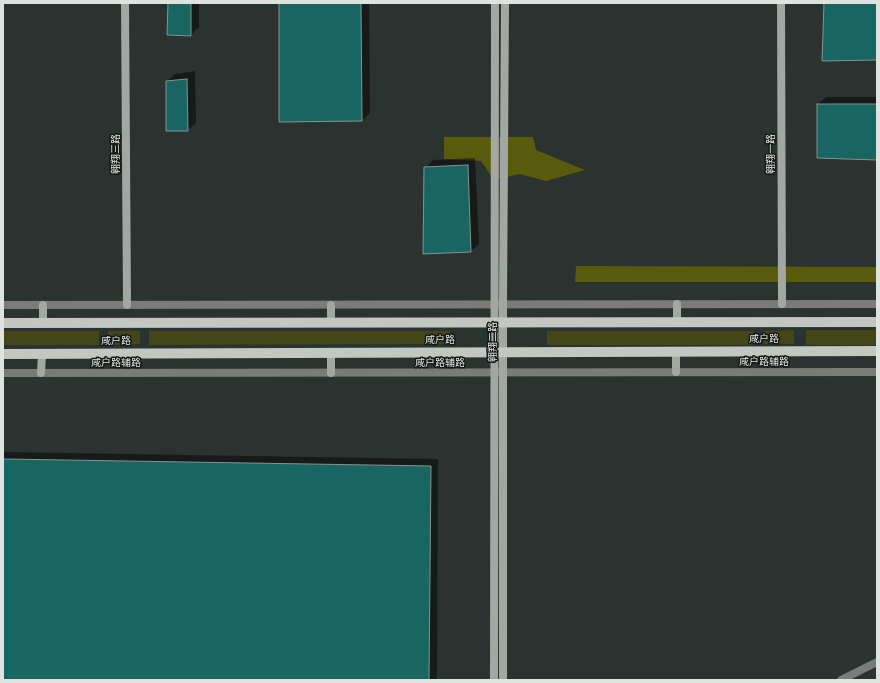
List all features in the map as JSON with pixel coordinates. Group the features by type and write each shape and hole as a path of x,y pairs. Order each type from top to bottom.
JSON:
{"main road":[{"name":"咸户路","path":"3,323 877,322"},
{"name":"咸户路","path":"3,354 877,351"}],"street":[{"name":"翱翔三路","path":"125,3 127,305"},
{"name":"翱翔二路","path":"495,3 499,352 503,372 504,680"},
{"name":"翱翔二路","path":"499,304 504,3"},
{"name":"翱翔一路","path":"781,3 782,304"},
{"path":"677,304 677,322"},
{"path":"3,305 877,304"},
{"path":"43,305 43,323"},
{"path":"331,305 331,323"},
{"name":"翱翔二路","path":"494,680 494,372 499,352"},
{"path":"676,352 676,372"},
{"path":"331,353 331,373"},
{"path":"41,373 42,354"},
{"name":"咸户路辅路","path":"3,373 877,372"},
{"path":"840,680 877,662"}],"green space":[{"path":"794,330 794,344 764,344 764,331"},
{"path":"806,330 877,330 877,345 806,345"},
{"path":"3,331 99,331 99,345 3,345"},
{"path":"108,331 140,331 140,344 108,345"},
{"path":"149,331 450,331 450,344 149,345"},
{"path":"547,331 753,331 753,345 547,345"}],"shaded area":[{"path":"444,137 533,137 536,150 585,170 546,181 520,174 494,180 481,161 444,159"},
{"path":"576,266 877,267 877,282 575,282"}],"building":[{"path":"168,3 191,3 191,36 167,35"},
{"path":"279,3 361,3 362,121 279,122"},
{"path":"824,3 877,3 877,60 822,61"},
{"path":"187,79 188,131 166,131 166,81"},
{"path":"817,104 877,104 877,160 817,158"},
{"path":"468,165 471,252 423,254 424,167"},
{"path":"3,459 431,466 429,680 3,680"}]}
